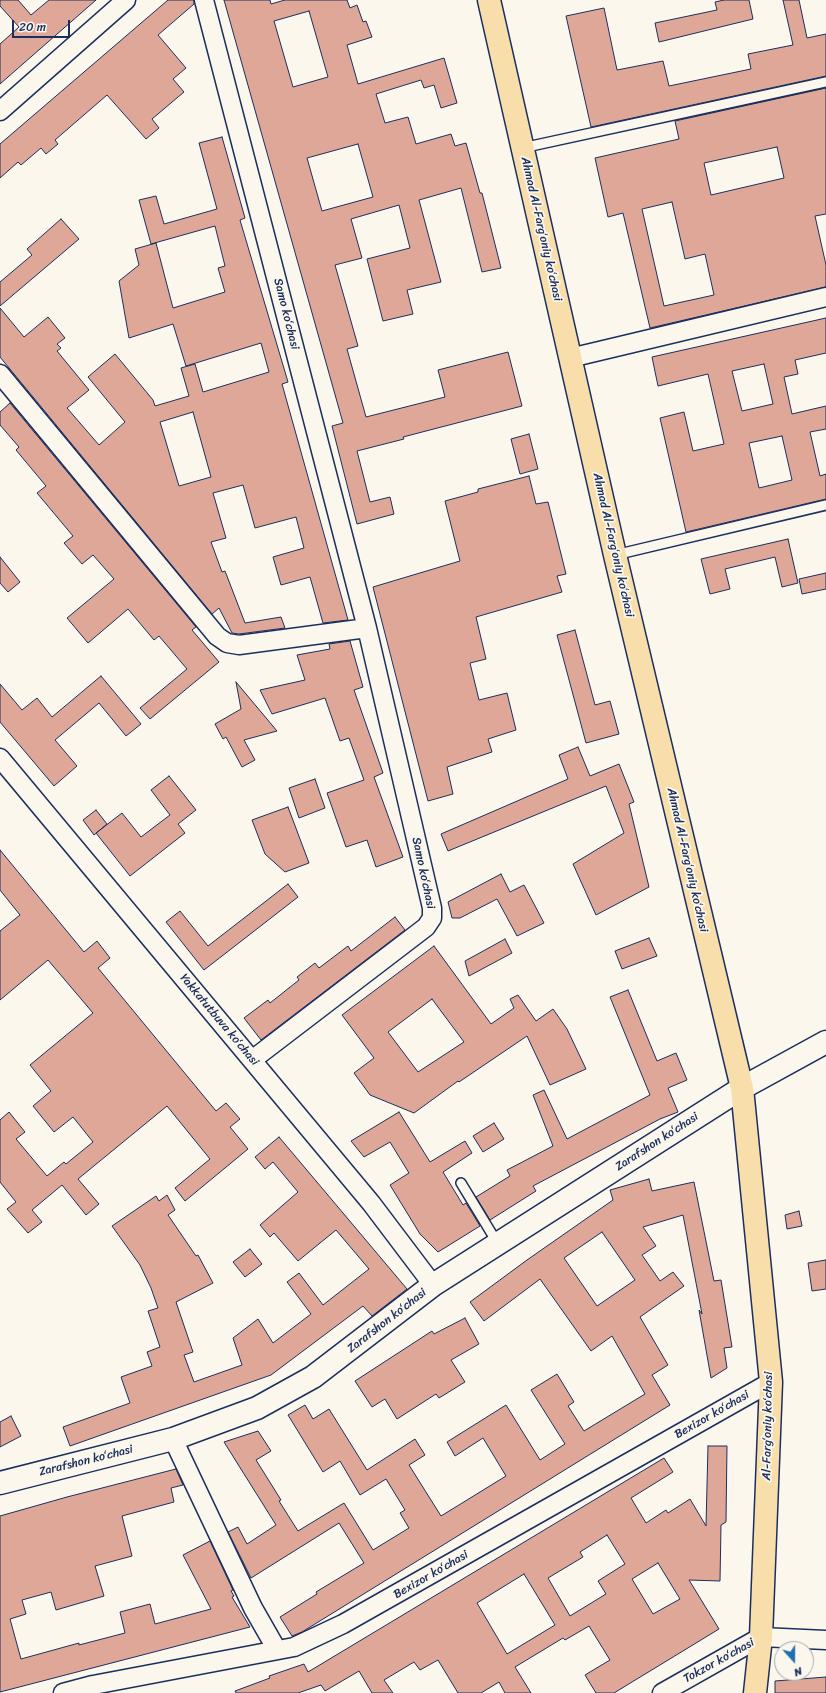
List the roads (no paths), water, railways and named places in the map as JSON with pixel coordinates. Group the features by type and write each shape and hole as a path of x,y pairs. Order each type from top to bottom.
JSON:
{"main road":[{"name":"Ahmad Al-Fargʻoniy koʻchasi","path":"489,0 614,555 742,1088"},
{"name":"Zarafshon koʻchasi","path":"0,1483 173,1439 257,1408 313,1378 433,1285 742,1088 826,1042"},
{"name":"Al-Fargʻoniy koʻchasi","path":"742,1088 771,1382 761,1637 755,1693"}],"street":[{"path":"0,111 126,0"},
{"name":"Samo koʻchasi","path":"204,0 367,628 432,908 432,918 426,927 252,1060"},
{"path":"570,358 826,297"},
{"path":"0,374 216,636 227,643 239,645 367,628"},
{"name":"Yakkatutbuva koʻchasi","path":"0,758 371,1203 433,1285"},
{"name":"Bexizor koʻchasi","path":"63,1693 93,1685 294,1647 343,1624 771,1382"},
{"path":"173,1439 253,1608 278,1650"},
{"name":"Tokzor koʻchasi","path":"662,1693 761,1637 826,1640"}],"lane":[{"path":"522,148 826,82"},
{"path":"614,555 826,505"},
{"path":"461,1183 498,1244"}]}
